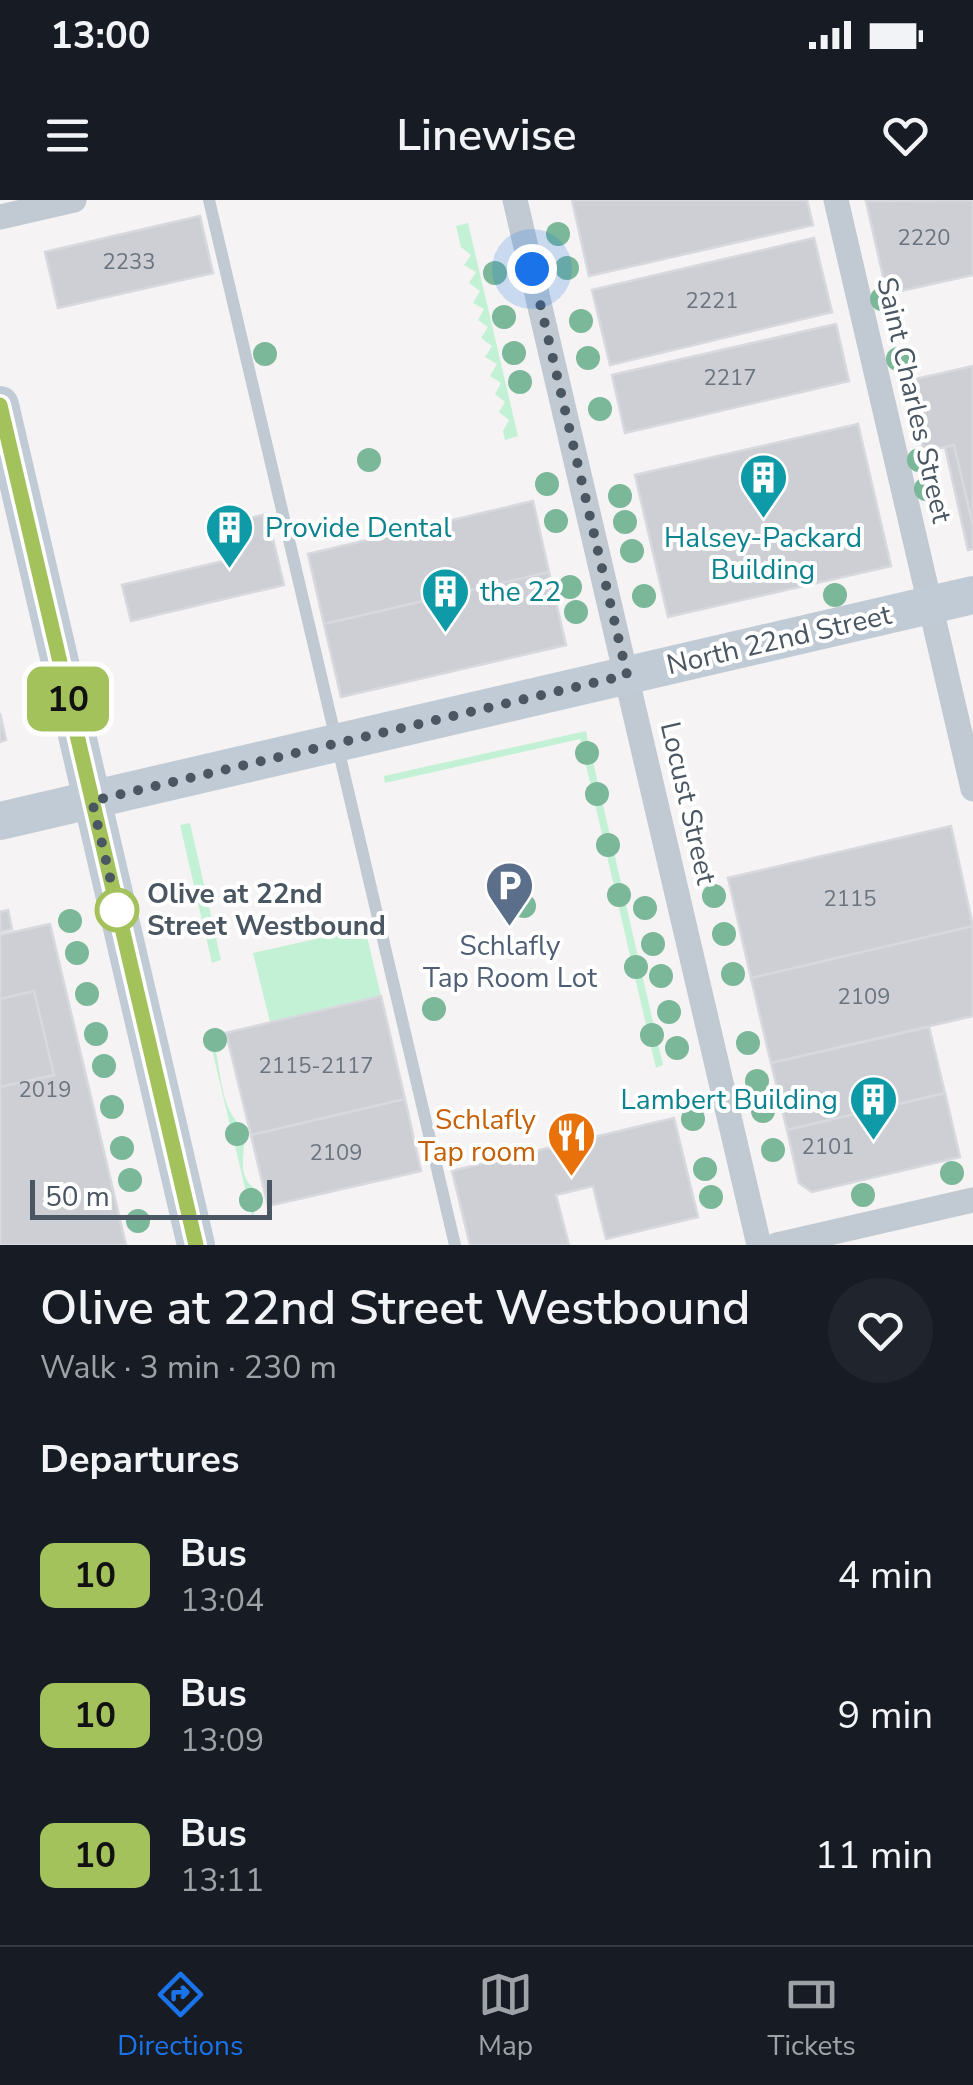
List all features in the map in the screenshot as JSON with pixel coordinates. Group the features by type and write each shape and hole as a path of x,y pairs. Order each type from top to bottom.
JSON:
{"street":[{"path":"0,217 74,200"},
{"name":"Locust Street","path":"515,200 759,1245"},
{"name":"Saint Charles Street","path":"836,200 973,790"},
{"path":"0,405 196,1245"},
{"name":"North 22nd Street","path":"0,822 973,595"},
{"path":"777,1245 973,1200"}],"lane":[{"path":"209,200 455,1245"}],"green space":[{"path":"468,223 518,436 505,440 503,431 509,420 499,412 505,402 495,394 501,383 490,376 497,364 485,357 492,346 481,338 488,327 478,320 484,309 473,303 480,291 469,283 476,272 464,265 471,255 461,247 456,226"},
{"path":"927,451 939,498 933,506 925,501 914,454"},
{"path":"586,731 663,1065 656,1068 580,739 385,783 384,776"},
{"path":"190,823 221,960 212,963 180,825"},
{"path":"365,928 381,996 270,1022 253,953"},
{"path":"217,1030 216,1052 224,1093 244,1137 244,1174 255,1189 258,1206 252,1217 208,1033"}],"building":[{"path":"572,200 807,200 813,225 589,276"},
{"path":"973,200 973,275 887,294 866,201"},
{"path":"200,216 213,273 58,308 45,252"},
{"path":"814,238 832,312 610,365 592,290"},
{"path":"836,324 849,381 625,433 612,375"},
{"path":"973,366 973,526 954,445 924,452 907,381"},
{"name":"Halsey-Packard Building","path":"858,424 891,566 668,617 635,475"},
{"path":"954,445 973,526 973,549 968,550 945,447"},
{"path":"533,501 549,572 324,624 308,554"},
{"name":"Provide Dental","path":"267,514 284,585 131,621 122,585 236,558 227,523"},
{"name":"the 22","path":"549,572 566,645 341,697 324,624"},
{"path":"0,713 6,740 0,742"},
{"path":"951,826 973,926 751,978 728,878"},
{"path":"8,910 12,929 0,932 0,912"},
{"path":"50,924 126,1245 0,1245 0,1087 54,1075 34,991 0,999 0,935"},
{"path":"50,924 126,1245 0,1245 0,935"},
{"path":"973,926 973,1016 771,1063 751,978"},
{"path":"381,996 405,1099 251,1135 226,1033"},
{"path":"929,1027 945,1093 787,1130 771,1063"},
{"name":"Lambert Building","path":"945,1093 960,1157 812,1192 799,1183 787,1130"},
{"path":"405,1099 421,1171 268,1206 251,1135"},
{"name":"Schlafly Tap room","path":"674,1118 698,1217 606,1239 593,1186 556,1195 569,1245 470,1245 452,1171"}],"bus line":[{"name":"10","path":"0,405 196,1245"}],"place":[{"name":"Halsey-Packard Building","path":"763,520"},
{"name":"Provide Dental","path":"230,570"},
{"name":"the 22","path":"445,634"},
{"name":"Olive at 22nd Street Westbound","path":"117,910"},
{"name":"Schlafly Tap Room Lot","path":"510,928"},
{"name":"Lambert Building","path":"873,1142"},
{"name":"Schlafly Tap room","path":"571,1178"}],"route":[{"path":"117,910 120,920 92,801 627,675 532,269"}]}
